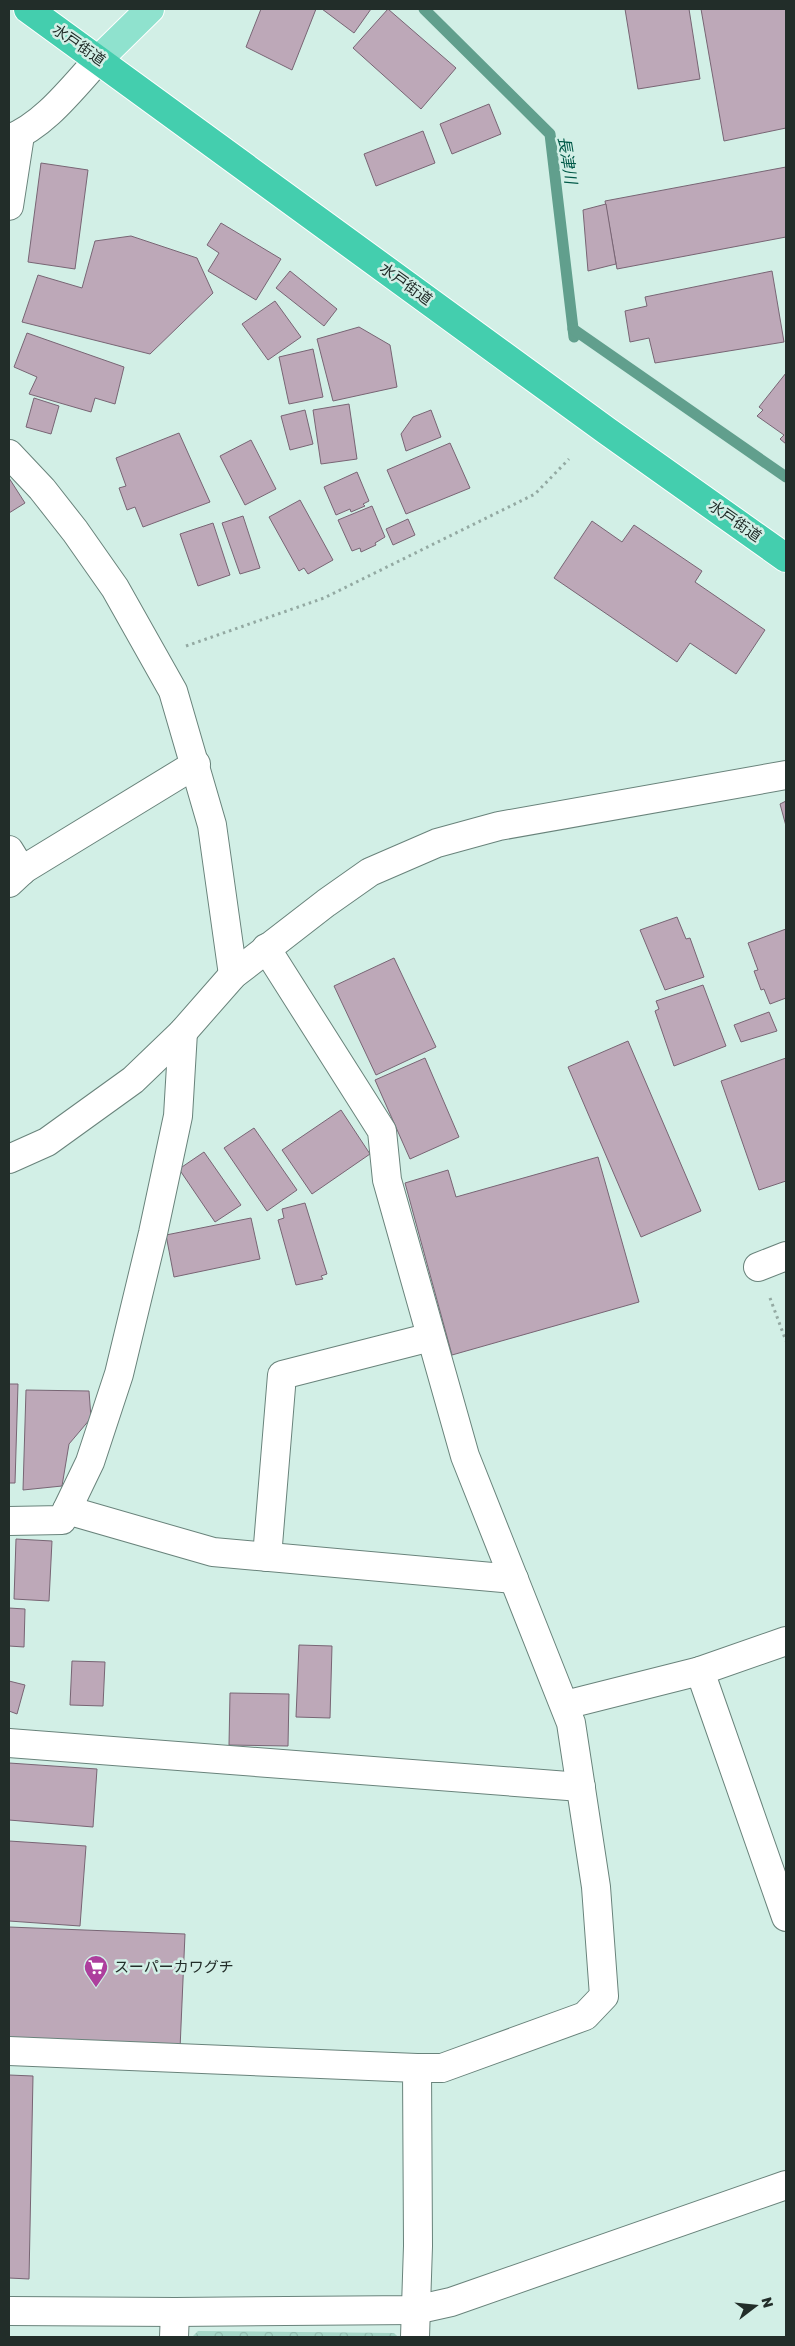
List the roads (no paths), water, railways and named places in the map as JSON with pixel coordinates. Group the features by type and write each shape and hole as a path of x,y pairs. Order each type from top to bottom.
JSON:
{"highway":[{"name":"水戸街道","path":"28,9 786,558"}],"main road":[{"path":"99,60 150,9"}],"street":[{"path":"9,206 15,137 52,109 99,60"},
{"path":"9,454 42,489 75,531 115,588 174,691 212,825 233,975"},
{"path":"13,868 196,764"},
{"path":"9,1159 47,1142 133,1080 183,1032 233,975 266,948 370,872 437,843 499,826 786,775"},
{"path":"9,2052 442,2068 585,2016 604,1996 596,1887 571,1723 465,1456 387,1180 382,1131 266,948"},
{"path":"9,1521 62,1520 90,1462 118,1374 153,1233 178,1116 183,1032"},
{"path":"758,1267 786,1256"},
{"path":"267,1557 282,1375 431,1337"},
{"path":"67,1510 214,1552 514,1579"},
{"path":"565,1705 700,1671 786,1641"},
{"path":"700,1671 786,1917"},
{"path":"9,1743 581,1787"},
{"path":"415,2337 418,2246 417,2068"},
{"path":"9,2311 175,2325 415,2310 451,2302 786,2184"}],"waterway":[{"name":"長津川","path":"424,9 550,134 574,337"},
{"path":"573,329 786,477"}],"place":[{"name":"スーパーカワグチ","path":"96,1988"}]}
